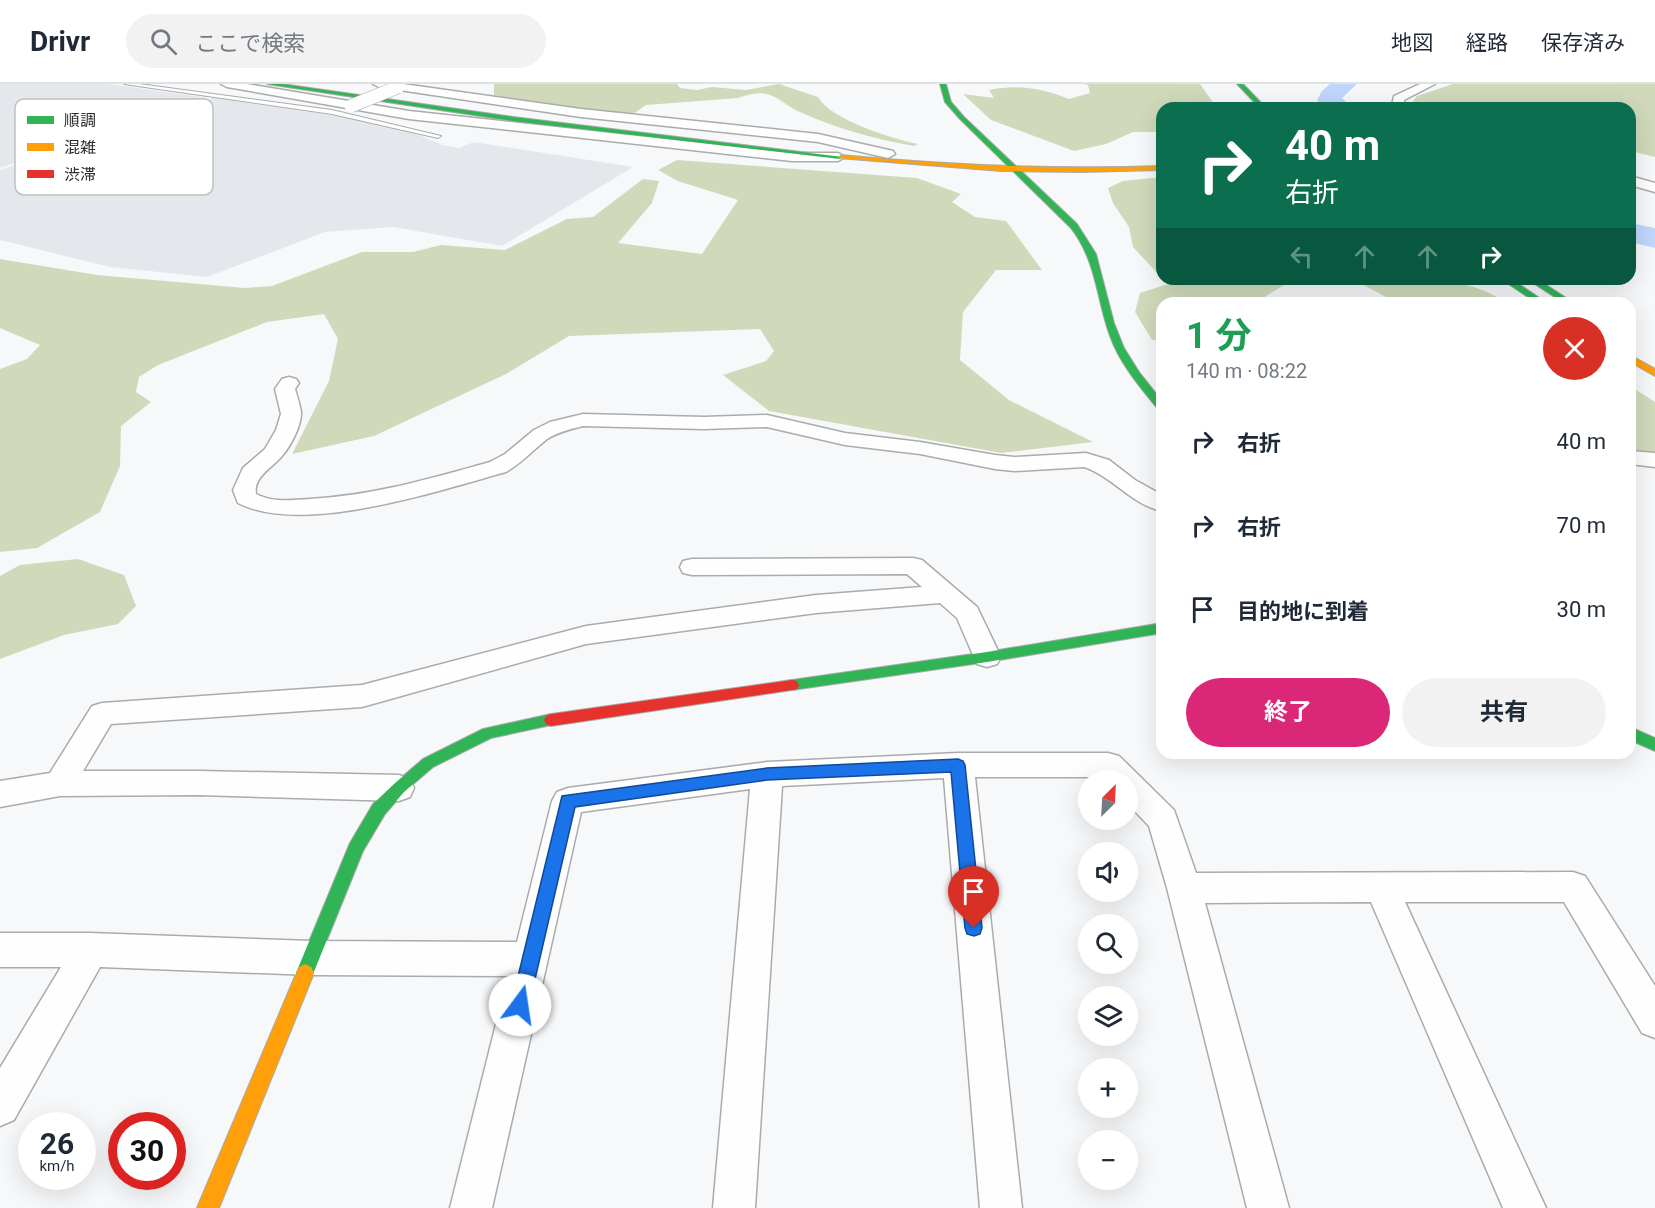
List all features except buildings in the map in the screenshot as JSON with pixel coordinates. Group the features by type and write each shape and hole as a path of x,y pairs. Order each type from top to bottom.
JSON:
{"street":[{"path":"227,84 351,106 493,126 792,158 839,157"},
{"path":"270,84 493,118 937,167 1012,167 1156,160"},
{"path":"309,84 536,117 1012,167 1095,172 1156,168"},
{"path":"379,84 581,113 818,138 888,154"},
{"path":"943,84 948,102 1074,226 1089,245 1097,266 1105,310 1116,340 1138,378 1156,400"},
{"path":"1240,84 1256,102"},
{"path":"1398,102 1398,98 1430,84"},
{"path":"351,106 398,87"},
{"path":"1636,182 1655,188"},
{"path":"1514,285 1534,297"},
{"path":"1541,285 1560,297"},
{"path":"1636,362 1655,374"},
{"path":"289,383 285,389 291,414 285,430 274,452 251,473 244,490 246,498 260,505 279,508 388,497 498,467 513,459 541,434 557,426 594,420 705,423 767,421 845,439 920,448 994,462 1014,464 1086,460 1101,465 1128,485 1156,501"},
{"path":"1636,458 1655,460"},
{"path":"692,567 913,566 968,613 987,657"},
{"path":"60,784 102,714 362,696 586,635 816,604 945,594"},
{"path":"208,1208 356,848 379,809 428,763 488,733 566,717 987,657 1156,629"},
{"path":"1636,736 1655,746"},
{"path":"958,765 1001,1208"},
{"path":"471,1208 568,801 767,774 958,765 1108,765 1113,770"},
{"path":"734,1208 767,774"},
{"path":"0,794 60,784 200,783 399,788"},
{"path":"1138,794 1163,819 1184,888 1268,1208"},
{"path":"1184,888 1573,887 1655,1020"},
{"path":"1381,888 1525,1208"},
{"path":"0,950 90,950 312,958 531,959"},
{"path":"0,1106 90,950"}],"lane":[{"path":"127,84 332,112 438,136"},
{"path":"332,112 351,106"}],"shaded area":[{"path":"0,84 109,84 209,98 15,99 15,163 0,168"},
{"path":"213,98 343,117 419,135 442,145 459,148 474,142 633,167 502,246 393,227 325,232 207,277 110,267 0,240 0,170 15,165 15,195 213,195 213,99 210,99"}],"green space":[{"path":"494,84 677,84 680,88 697,90 712,87 746,90 779,84 818,97 825,105 849,121 894,138 918,144 914,146 843,129 797,111 774,97 762,93 738,98 646,105 633,114 522,102 494,95"},
{"path":"1084,84 1200,84 1213,102 1156,102 1156,132 1133,132 1106,144 1074,151 991,120 963,94 994,98 989,90 1019,87 1049,92 1069,99 1090,93 1088,85"},
{"path":"1453,84 1655,84 1655,157 1636,152 1636,102 1412,102 1417,96"},
{"path":"677,160 917,178 961,194 952,202 975,217 1006,221 1042,270 996,270 963,312 960,360 1009,400 1093,442 1001,453 769,411 723,375 766,361 774,351 760,329 569,336 506,374 374,436 292,454 329,381 338,339 324,314 267,322 158,365 139,377 136,392 151,402 121,426 120,466 100,512 37,548 0,552 0,369 27,359 40,345 0,328 0,259 97,275 245,288 272,286 362,252 413,252 441,245 505,250 567,219 593,217 643,179 659,181 652,203 618,243 702,254 738,200 678,181 658,170"},
{"path":"1156,178 1156,272 1133,247 1129,227 1113,203 1108,188 1123,181"},
{"path":"1165,285 1284,285 1265,297 1156,297 1156,340 1152,340 1135,312 1140,293"},
{"path":"1364,285 1465,285 1496,297 1386,297"},
{"path":"1636,390 1655,402 1655,455 1636,451"},
{"path":"78,559 124,575 136,606 118,624 64,635 0,659 0,576 20,565"}],"waterway":[{"path":"1332,102 1329,100 1330,96 1345,84"},
{"path":"1636,233 1655,238"}],"traffic: fast":[{"path":"270,84 513,119 840,157"},
{"path":"943,84 948,102 962,118 1074,226 1084,240 1097,267 1110,323 1119,348 1156,399"},
{"path":"1240,84 1257,102"},
{"path":"1514,285 1534,297"},
{"path":"1541,285 1560,297"},
{"path":"792,685 987,657 1156,629"},
{"path":"305,973 356,848 379,809 399,788 428,763 488,733 551,720"},
{"path":"1636,736 1655,745"}],"traffic: slow":[{"path":"840,157 1001,169 1156,168"},
{"path":"1636,362 1655,373"},
{"path":"208,1208 305,973"}],"traffic: jam":[{"path":"551,720 792,685"}],"route":[{"path":"520,1005 568,801 767,774 958,765 974,928"}]}
